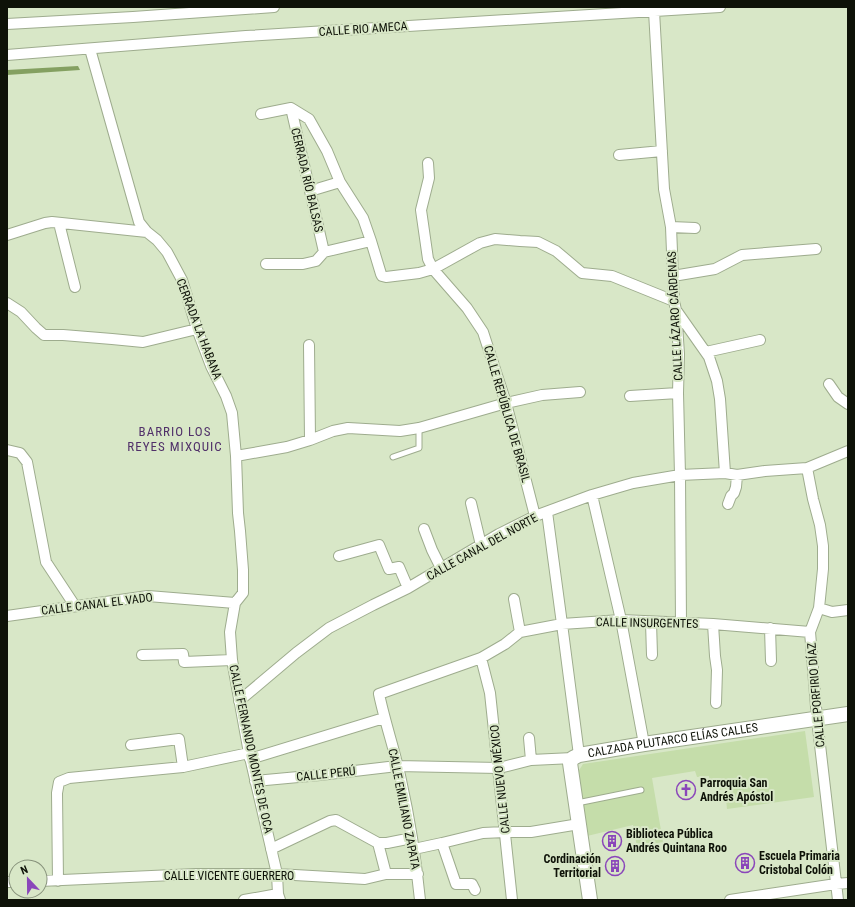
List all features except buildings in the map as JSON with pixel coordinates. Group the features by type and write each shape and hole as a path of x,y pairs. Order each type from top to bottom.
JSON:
{"main road":[{"name":"CALZADA PLUTARCO ELÍAS CALLES","path":"576,756 644,744 848,714"},
{"path":"576,756 570,763 579,824 587,900"}],"street":[{"path":"7,24 140,17 274,7"},
{"name":"CALLE RIO AMECA","path":"7,55 246,36 720,7"},
{"name":"CALLE LÁZARO CÁRDENAS","path":"654,11 664,189 671,227 679,354 678,393 681,623"},
{"path":"90,49 139,222 147,232"},
{"path":"261,114 291,108 309,119 328,152 340,182 363,218 382,276 386,277 419,273 433,269 480,243 495,239 538,242 556,251 582,273 612,276 675,306 706,352 713,366 720,399 725,473"},
{"name":"CERRADA RÍO BALSAS","path":"291,108 324,252"},
{"path":"619,155 662,151"},
{"name":"CALLE REPÚBLICA DE BRASIL","path":"428,163 429,178 421,210 428,258 433,269 467,308 483,332 506,403 536,516"},
{"path":"310,191 340,182"},
{"path":"7,235 52,222 147,232"},
{"path":"59,223 75,287"},
{"path":"671,227 695,228"},
{"name":"CERRADA LA HABANA","path":"147,232 157,240 166,252 182,280 197,329 211,366 226,396 232,413 236,456"},
{"path":"266,264 302,264 316,261 324,252 371,241"},
{"path":"673,276 715,268 742,256 816,249"},
{"path":"7,303 21,312 44,335 112,338 143,342 197,329"},
{"path":"706,352 760,340"},
{"path":"309,345 310,440"},
{"path":"829,384 838,397 848,404"},
{"path":"236,456 287,447 333,431 348,428 400,431 419,428 506,403 542,395 580,392"},
{"path":"630,396 678,393"},
{"path":"7,450 20,453 27,462 46,562 75,606"},
{"name":"CALLE CANAL DEL NORTE","path":"239,701 296,653 329,628 408,588 499,534 536,516 592,495 633,483 680,475 725,473 736,476 766,471 807,468 848,451"},
{"name":"CALLE FERNANDO MONTES DE OCA","path":"236,456 238,513 243,570 242,593 235,603 230,632 232,660 255,781 277,874 279,897"},
{"name":"CALLE PORFIRIO DÍAZ","path":"807,468 820,525 823,546 819,608 810,632 817,719 838,900"},
{"path":"728,504 736,487 736,476"},
{"path":"592,495 621,620 644,744"},
{"path":"471,503 481,545"},
{"path":"547,512 562,624 576,756"},
{"path":"424,529 441,568"},
{"path":"339,556 379,545 389,569 399,567 408,588"},
{"name":"CALLE CANAL EL VADO","path":"7,616 148,596 235,603"},
{"path":"514,599 520,632"},
{"path":"819,608 832,612 848,610"},
{"name":"CALLE INSURGENTES","path":"379,694 481,658 520,632 562,624 621,620 713,624 810,632"},
{"path":"651,622 652,656"},
{"path":"713,624 717,670 716,703"},
{"path":"770,628 771,661"},
{"path":"142,655 183,654 184,662 232,660"},
{"name":"CALLE NUEVO MÉXICO","path":"481,658 490,693 512,900"},
{"name":"CALLE EMILIANO ZAPATA","path":"379,694 401,779 418,874 420,900"},
{"path":"58,881 57,793 60,782 69,778 184,767 250,756 384,718"},
{"path":"529,738 531,760"},
{"path":"131,745 180,739 184,767"},
{"name":"CALZADA PLUTARCO ELÍAS CALLES","path":"499,768 531,760 576,756"},
{"name":"CALLE PERÚ","path":"255,781 397,766 499,768"},
{"path":"271,849 330,821 336,820 378,843 387,843 412,838"},
{"path":"414,849 483,833 531,832 579,824"},
{"path":"378,843 386,874"},
{"path":"442,843 456,884 472,884 476,890"},
{"name":"CALLE VICENTE GUERRERO","path":"48,881 196,874 277,874 365,879 386,874 418,874"},
{"path":"730,900 848,883"},
{"path":"244,900 279,897"}],"lane":[{"path":"393,457 419,448 419,428"},
{"path":"576,803 641,790"}],"shaded area":[{"path":"78,66 80,70 7,75 7,70"},
{"path":"805,731 814,797 727,809 725,789 719,790 719,784 710,785 709,776 697,777 695,771 652,778 663,842 637,847 633,825 587,836 578,772 583,764"}],"place":[{"name":"Parroquia San Andrés Apóstol","path":"686,790"},
{"name":"Biblioteca Pública Andrés Quintana Roo","path":"612,841"},
{"name":"Escuela Primaria Cristobal Colón","path":"745,863"},
{"name":"Cordinación Territorial","path":"615,866"}],"district":[{"name":"BARRIO LOS REYES MIXQUIC","path":"175,438"}]}
